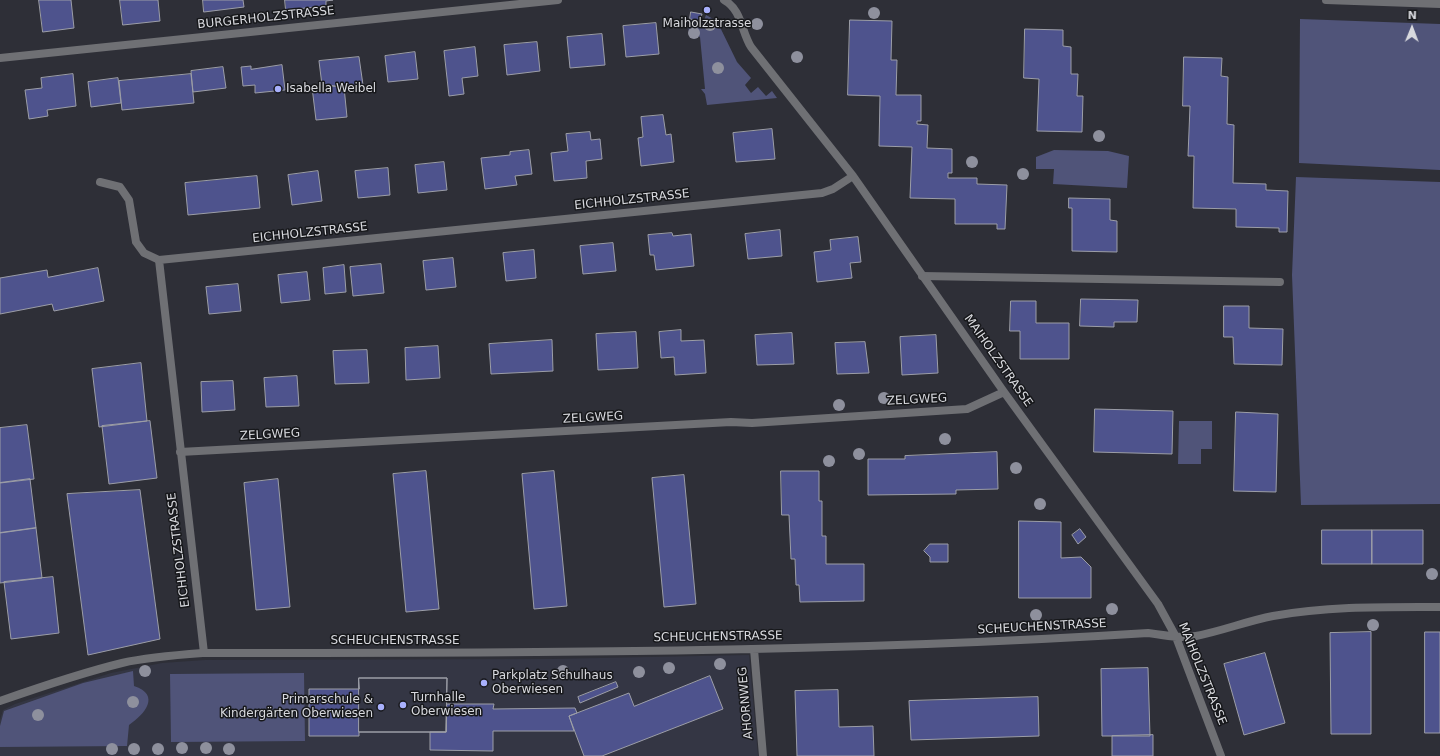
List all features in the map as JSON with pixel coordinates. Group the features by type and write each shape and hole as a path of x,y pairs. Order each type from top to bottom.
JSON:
{"street":[{"name":"BURGERHOLZSTRASSE","path":"0,58 558,0"},
{"name":"MAIHOLZSTRASSE","path":"724,0 735,9 740,17 746,39 751,47 852,176 1004,392 1158,604 1176,637 1221,756"},
{"path":"1326,0 1440,4"},
{"name":"EICHHOLZSTRASSE","path":"204,653 159,260 822,193 833,190 852,176"},
{"path":"100,182 120,187 129,200 136,242 144,253 159,260"},
{"path":"922,276 1280,282"},
{"name":"ZELGWEG","path":"180,452 731,422 752,423 967,409 1004,392"},
{"name":"SCHEUCHENSTRASSE","path":"0,701 30,690 122,663 161,656 204,653 484,653 754,649 904,646 1148,633 1176,637 1195,636 1272,616 1315,610 1346,607 1440,607"},
{"name":"AHORNWEG","path":"754,649 763,756"}],"shaded area":[{"path":"706,15 717,21 737,62 751,78 745,85 751,93 758,87 766,96 772,91 777,98 707,105 705,94 701,89 705,89 700,37 689,32 687,19 703,23"},
{"path":"1300,19 1440,24 1440,170 1299,163"},
{"path":"1054,150 1108,151 1129,156 1127,188 1053,184 1054,169 1036,169 1036,157"},
{"path":"1296,177 1440,182 1440,504 1301,505 1292,275"},
{"path":"1179,421 1212,421 1212,449 1201,449 1201,464 1178,464"},
{"name":"Primarschule & Kindergärten Oberwiesen","path":"749,655 758,756 0,756 0,720 3,710 15,704 111,673 162,663 205,660 551,659"},
{"path":"133,671 134,686 147,694 149,699 145,710 129,725 127,746 0,747 0,726 4,711 83,683"},
{"path":"304,673 305,741 171,742 170,674"}],"building":[{"path":"39,0 71,0 74,28 43,32"},
{"path":"120,0 158,0 160,21 123,25"},
{"path":"203,0 243,0 244,7 204,12"},
{"path":"285,0 333,0 326,1 326,6 286,10"},
{"path":"691,12 702,14 700,21 690,19"},
{"path":"850,20 892,21 891,60 897,60 896,95 921,95 921,121 917,121 917,124 928,125 927,148 952,149 952,173 948,173 948,178 977,178 977,184 1007,185 1005,229 997,229 997,224 955,224 955,199 910,198 912,147 879,146 880,96 848,95"},
{"path":"656,23 659,54 626,57 623,26"},
{"path":"1025,29 1063,30 1063,46 1071,47 1071,74 1078,74 1077,96 1083,96 1082,132 1037,131 1039,79 1024,78"},
{"path":"602,34 605,65 570,68 567,37"},
{"path":"537,42 540,71 507,75 504,45"},
{"path":"475,47 478,76 462,78 464,94 449,96 444,51"},
{"path":"415,52 418,79 388,82 385,56"},
{"path":"359,57 363,85 344,87 322,85 319,61"},
{"path":"1184,57 1222,58 1221,76 1228,77 1227,124 1234,125 1233,183 1266,184 1266,190 1288,191 1287,232 1279,232 1279,228 1236,227 1236,209 1193,208 1194,156 1188,156 1190,106 1183,106"},
{"path":"282,65 285,90 255,93 255,85 243,86 241,67 251,66 251,69"},
{"path":"223,67 226,88 193,92 191,71"},
{"path":"73,74 76,106 47,110 48,116 29,119 25,90 42,88 41,78"},
{"path":"191,74 194,103 122,110 119,81"},
{"path":"118,78 121,103 91,107 88,82"},
{"path":"322,85 344,87 347,117 316,120 312,87"},
{"path":"663,115 666,135 671,134 674,162 641,166 638,138 643,137 641,117"},
{"path":"772,129 775,159 736,162 733,133"},
{"path":"590,132 591,140 600,139 602,159 586,161 587,178 554,181 551,153 568,151 566,134"},
{"path":"529,150 532,174 515,176 517,185 485,189 481,158 510,155 510,152"},
{"path":"444,162 447,190 418,193 415,165"},
{"path":"388,168 390,195 358,198 355,171"},
{"path":"318,171 322,201 292,205 288,175"},
{"path":"257,176 260,208 188,215 185,183"},
{"path":"1069,198 1110,199 1110,220 1117,221 1117,252 1072,251 1072,208 1069,208"},
{"path":"780,230 782,256 748,259 745,234"},
{"path":"672,233 673,236 691,234 694,266 656,270 654,255 650,255 648,235"},
{"path":"858,237 861,262 850,263 852,278 817,282 814,252 831,250 830,240"},
{"path":"613,243 616,271 583,274 580,246"},
{"path":"534,250 536,278 506,281 503,253"},
{"path":"453,258 456,287 426,290 423,261"},
{"path":"381,264 384,293 353,296 350,267"},
{"path":"344,265 346,292 325,294 323,268"},
{"path":"98,268 104,301 54,311 52,304 0,314 0,278 47,270 48,277"},
{"path":"307,272 310,300 281,303 278,275"},
{"path":"238,284 241,311 209,314 206,287"},
{"path":"1081,299 1138,300 1137,322 1114,322 1114,327 1080,326"},
{"path":"1011,301 1036,301 1036,323 1069,323 1069,359 1020,359 1020,331 1010,331"},
{"path":"1224,306 1249,306 1249,328 1283,329 1282,365 1234,364 1233,337 1224,337"},
{"path":"681,330 681,341 704,340 706,373 675,375 674,357 661,358 659,332"},
{"path":"636,332 638,368 598,370 596,334"},
{"path":"792,333 794,364 757,365 755,335"},
{"path":"936,335 938,373 902,375 900,337"},
{"path":"552,340 553,371 491,374 489,344"},
{"path":"865,342 869,373 837,374 835,343"},
{"path":"438,346 440,378 406,380 405,348"},
{"path":"367,350 369,383 335,384 333,351"},
{"path":"141,363 147,421 99,427 92,369"},
{"path":"297,376 299,406 266,407 264,378"},
{"path":"233,381 235,410 202,412 201,382"},
{"path":"1095,409 1173,411 1172,454 1094,452"},
{"path":"1236,412 1278,414 1276,492 1234,491"},
{"path":"150,421 157,478 109,484 102,426"},
{"path":"27,425 34,479 0,483 0,428"},
{"path":"997,452 998,489 956,490 956,494 868,495 868,459 905,459 905,456"},
{"path":"426,471 439,609 406,612 393,474"},
{"path":"554,471 567,606 534,609 522,474"},
{"path":"781,471 819,471 819,501 822,501 822,536 826,536 826,564 864,564 864,601 800,602 799,585 796,585 795,559 791,559 789,515 782,515"},
{"path":"684,475 696,604 664,607 652,478"},
{"path":"30,479 36,528 0,533 0,483"},
{"path":"278,479 290,607 256,610 244,483"},
{"path":"140,490 160,639 88,655 67,494"},
{"path":"1019,521 1061,522 1061,558 1081,557 1091,567 1091,598 1019,598"},
{"path":"36,528 42,578 0,583 0,533"},
{"path":"1080,529 1086,537 1078,544 1072,535"},
{"path":"1322,530 1372,530 1372,564 1322,564"},
{"path":"1372,530 1423,530 1423,564 1372,564"},
{"path":"930,544 948,544 948,562 930,562 930,557 924,551"},
{"path":"53,577 59,633 11,639 4,582"},
{"path":"1371,632 1371,734 1331,734 1330,633"},
{"path":"1425,632 1440,632 1440,733 1425,733"},
{"path":"1265,653 1285,723 1244,735 1224,664"},
{"path":"1148,668 1150,736 1102,736 1101,669"},
{"path":"710,676 723,709 602,756 584,756 569,716 629,693 634,706"},
{"name":"Turnhalle Oberwiesen","path":"359,678 447,678 446,732 359,732 359,736 309,736 309,689 359,689"},
{"name":"Turnhalle Oberwiesen","path":"359,678 447,678 446,732 359,732"},
{"path":"616,682 618,687 580,703 578,697"},
{"path":"838,690 839,727 873,726 874,756 797,756 795,691"},
{"path":"1038,697 1039,736 911,740 909,701"},
{"path":"447,704 494,704 493,709 575,708 577,713 569,716 574,731 493,731 493,751 430,750 430,732 446,732"},
{"path":"1153,735 1153,756 1112,756 1112,736"}],"place":[{"name":"Maiholzstrasse","path":"707,10"},
{"name":"Isabella Weibel","path":"278,89"},
{"name":"Parkplatz Schulhaus Oberwiesen","path":"484,683"},
{"name":"Turnhalle Oberwiesen","path":"403,705"},
{"name":"Primarschule & Kindergärten Oberwiesen","path":"381,707"}]}
